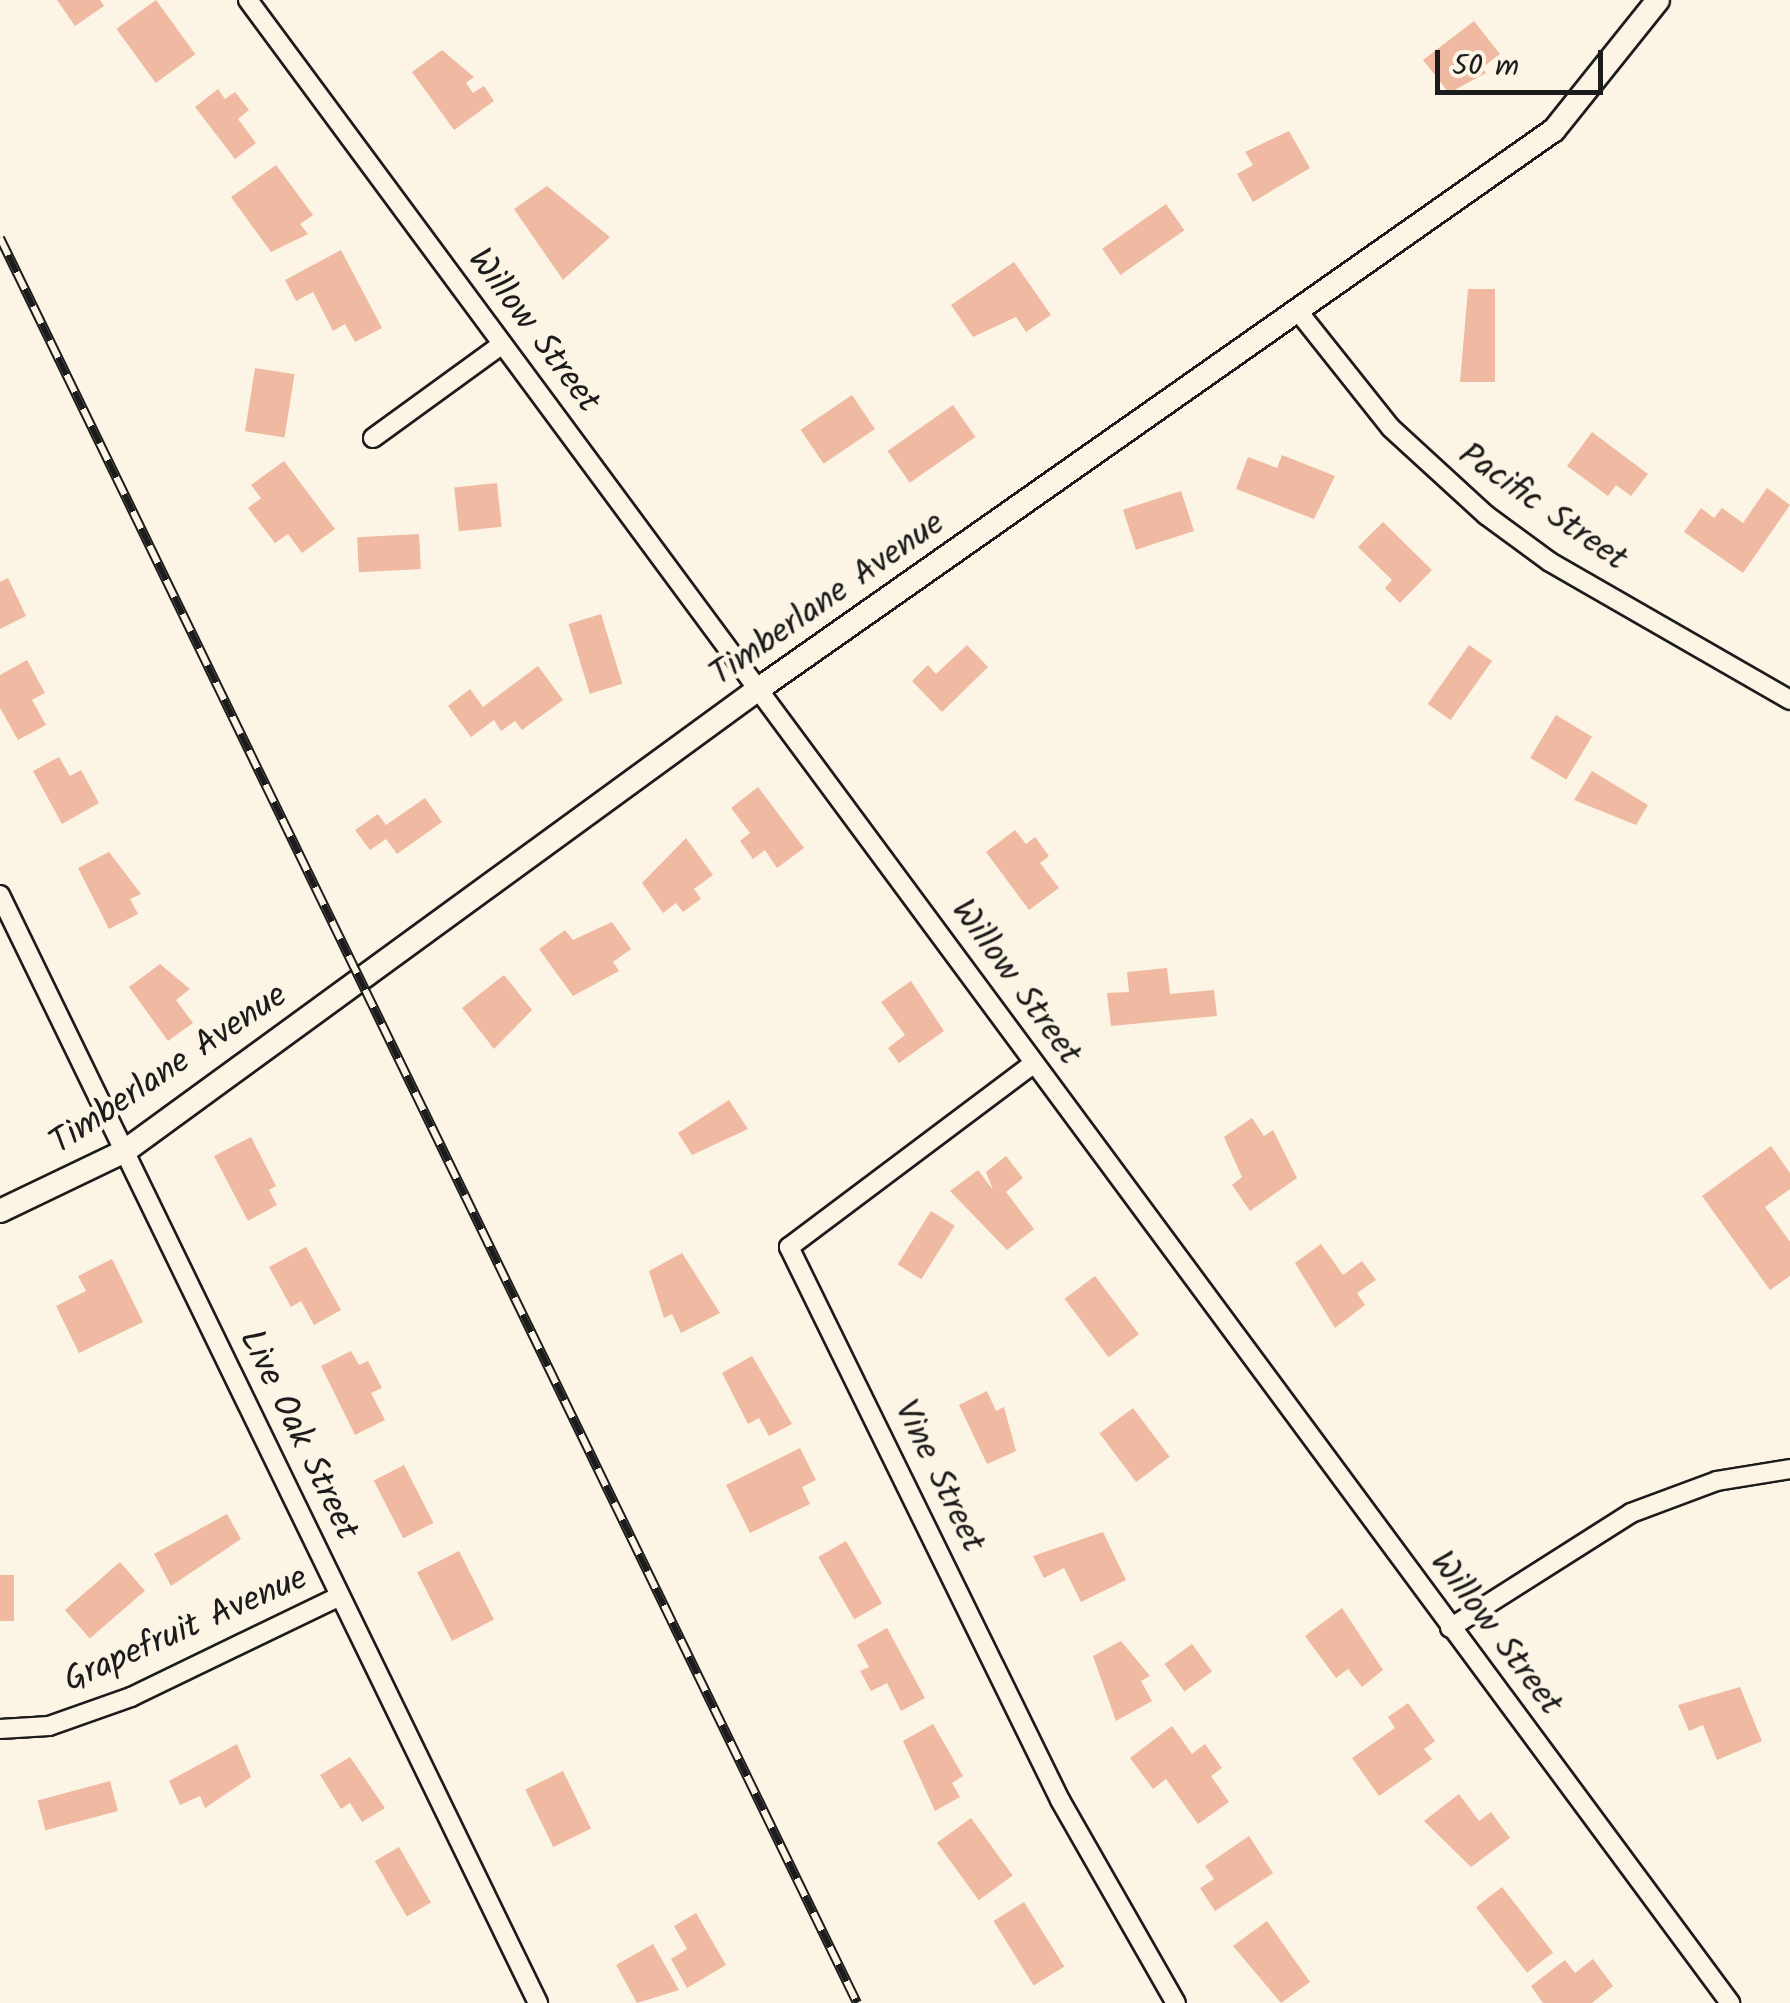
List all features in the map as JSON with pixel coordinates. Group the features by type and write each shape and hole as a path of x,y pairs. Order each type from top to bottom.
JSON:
{"street":[{"name":"Willow Street","path":"248,0 1730,2003"},
{"name":"Timberlane Avenue","path":"0,1211 124,1151 760,688 1301,315 1554,130 1658,0"},
{"name":"Pacific Street","path":"1301,315 1391,428 1486,515 1550,562 1790,700"},
{"path":"373,438 501,345"},
{"name":"Live Oak Street","path":"0,895 538,2003"},
{"name":"Vine Street","path":"1034,1064 789,1247 1060,1800 1176,2003"},
{"path":"1450,1628 1631,1513 1718,1481 1790,1469"},
{"name":"Grapefruit Avenue","path":"0,1730 49,1726 131,1697 340,1596"}],"building":[{"path":"57,0 100,0 104,6 75,26"},
{"path":"156,0 195,54 156,83 116,29"},
{"path":"1474,21 1500,54 1482,68 1486,73 1449,93 1423,60"},
{"path":"442,50 474,77 466,83 473,93 484,86 494,101 454,130 412,72"},
{"path":"218,89 225,99 235,92 249,110 238,119 256,143 235,159 195,107"},
{"path":"1289,131 1310,168 1253,202 1237,174 1253,165 1245,152"},
{"path":"276,165 313,215 300,224 308,234 271,252 231,197"},
{"path":"547,186 610,237 563,280 514,209"},
{"path":"1166,204 1184,230 1120,275 1102,249"},
{"path":"341,250 382,328 355,342 345,324 333,331 313,292 296,301 285,280"},
{"path":"1014,262 1051,315 1026,332 1016,317 973,337 951,305"},
{"path":"1468,289 1495,289 1495,382 1460,382"},
{"path":"255,368 295,374 284,437 245,431"},
{"path":"852,395 875,429 824,464 801,430"},
{"path":"953,405 975,437 910,483 887,451"},
{"path":"1592,432 1648,474 1631,496 1616,485 1608,496 1567,466"},
{"path":"1282,455 1335,476 1314,519 1236,489 1248,457 1277,468"},
{"path":"284,461 335,529 302,553 288,534 275,543 248,508 261,498 251,485"},
{"path":"497,483 502,527 459,531 454,487"},
{"path":"1767,488 1790,505 1743,573 1684,532 1701,508 1714,518 1722,508 1743,523"},
{"path":"1181,491 1194,531 1136,550 1123,510"},
{"path":"1383,522 1432,570 1400,603 1385,588 1392,580 1358,547"},
{"path":"419,534 421,569 359,572 357,537"},
{"path":"8,578 26,616 0,629 0,582"},
{"path":"601,614 622,684 590,694 568,624"},
{"path":"967,645 988,667 942,712 912,681 928,665 936,674"},
{"path":"1469,645 1492,661 1451,720 1428,704"},
{"path":"27,660 45,693 32,700 46,725 18,740 0,708 0,675"},
{"path":"538,666 563,700 522,730 515,721 501,731 494,720 471,737 448,706 470,689 483,707"},
{"path":"1556,715 1592,737 1566,779 1530,758"},
{"path":"59,757 70,776 81,770 99,803 62,824 33,771"},
{"path":"1592,771 1648,805 1636,825 1574,800"},
{"path":"758,787 804,848 777,868 765,850 753,859 740,841 750,833 731,808"},
{"path":"425,798 442,822 397,854 386,839 370,850 355,830 378,814 386,825"},
{"path":"1015,830 1026,844 1035,837 1049,856 1040,863 1059,888 1029,910 986,852"},
{"path":"686,838 713,875 694,889 701,899 683,912 676,903 663,913 642,883"},
{"path":"109,852 141,894 130,899 138,914 109,929 78,868"},
{"path":"612,922 631,949 613,962 619,971 573,996 539,949 565,930 573,940"},
{"path":"160,964 190,989 176,1000 193,1023 168,1041 129,987"},
{"path":"1167,968 1170,994 1214,990 1217,1016 1111,1026 1107,993 1129,992 1127,972"},
{"path":"504,975 532,1010 494,1049 462,1008"},
{"path":"911,981 944,1031 899,1063 888,1048 905,1035 881,1002"},
{"path":"729,1100 748,1129 692,1155 678,1133"},
{"path":"1252,1118 1264,1136 1273,1130 1297,1178 1250,1211 1232,1185 1242,1177 1224,1137"},
{"path":"251,1137 276,1186 269,1190 277,1205 248,1221 214,1156"},
{"path":"1771,1146 1790,1173 1790,1189 1765,1207 1790,1242 1790,1276 1770,1290 1702,1196"},
{"path":"1006,1156 1023,1178 1006,1192 1034,1229 1007,1250 950,1191 978,1170 993,1190 986,1172"},
{"path":"931,1211 955,1226 921,1279 898,1264"},
{"path":"1321,1244 1343,1275 1362,1261 1376,1280 1357,1293 1365,1305 1335,1328 1295,1263"},
{"path":"306,1247 341,1310 314,1325 301,1301 291,1307 269,1267"},
{"path":"682,1253 720,1313 681,1333 672,1314 664,1318 649,1271"},
{"path":"112,1259 143,1322 79,1353 56,1306 86,1291 78,1276"},
{"path":"1095,1276 1139,1334 1109,1357 1065,1299"},
{"path":"351,1351 359,1365 368,1361 382,1388 371,1393 385,1420 355,1435 321,1366"},
{"path":"752,1356 792,1424 769,1436 759,1418 748,1424 722,1373"},
{"path":"987,1391 996,1411 1004,1407 1016,1451 987,1464 959,1405"},
{"path":"1133,1408 1170,1457 1136,1482 1099,1433"},
{"path":"800,1448 816,1480 802,1487 810,1504 750,1533 726,1485"},
{"path":"404,1465 434,1523 403,1538 374,1480"},
{"path":"227,1514 241,1539 171,1586 154,1554"},
{"path":"1103,1532 1126,1580 1081,1602 1064,1568 1044,1578 1033,1556"},
{"path":"846,1541 882,1603 854,1619 818,1557"},
{"path":"459,1551 494,1620 452,1641 417,1572"},
{"path":"120,1562 145,1591 90,1639 65,1610"},
{"path":"0,1575 14,1575 14,1621 0,1621"},
{"path":"1342,1608 1383,1670 1362,1687 1348,1669 1336,1678 1305,1636"},
{"path":"887,1628 925,1698 901,1711 887,1683 871,1691 860,1671 869,1667 857,1645"},
{"path":"1121,1641 1150,1676 1141,1681 1152,1701 1116,1721 1093,1656"},
{"path":"1192,1644 1212,1672 1184,1691 1164,1664"},
{"path":"1740,1687 1762,1741 1717,1760 1703,1725 1689,1731 1678,1705"},
{"path":"1408,1703 1435,1741 1424,1749 1432,1759 1379,1796 1352,1758 1395,1728 1388,1717"},
{"path":"933,1724 963,1776 952,1783 960,1797 935,1811 903,1741"},
{"path":"1172,1726 1192,1754 1205,1744 1222,1768 1211,1776 1229,1802 1198,1824 1166,1779 1153,1789 1130,1758"},
{"path":"237,1744 251,1777 205,1808 200,1796 180,1805 169,1781"},
{"path":"350,1757 385,1808 362,1822 350,1803 341,1809 320,1775"},
{"path":"563,1771 591,1829 553,1847 525,1789"},
{"path":"110,1781 118,1811 46,1830 38,1800"},
{"path":"1459,1794 1479,1821 1491,1812 1510,1838 1471,1867 1424,1821"},
{"path":"971,1818 1013,1875 979,1900 937,1843"},
{"path":"1249,1836 1273,1873 1215,1911 1200,1888 1214,1879 1205,1866"},
{"path":"399,1847 431,1902 407,1916 375,1861"},
{"path":"1502,1887 1553,1952 1527,1973 1476,1907"},
{"path":"1024,1902 1064,1966 1034,1986 993,1921"},
{"path":"696,1913 726,1965 687,1988 671,1959 687,1949 674,1926"},
{"path":"1267,1921 1310,1982 1281,2003 1233,1946"},
{"path":"653,1944 679,1990 637,2003 616,1965"},
{"path":"1593,1959 1613,1986 1592,2003 1543,2003 1531,1986 1565,1960 1575,1973"}],"railway":[{"path":"0,238 857,2003"}]}
